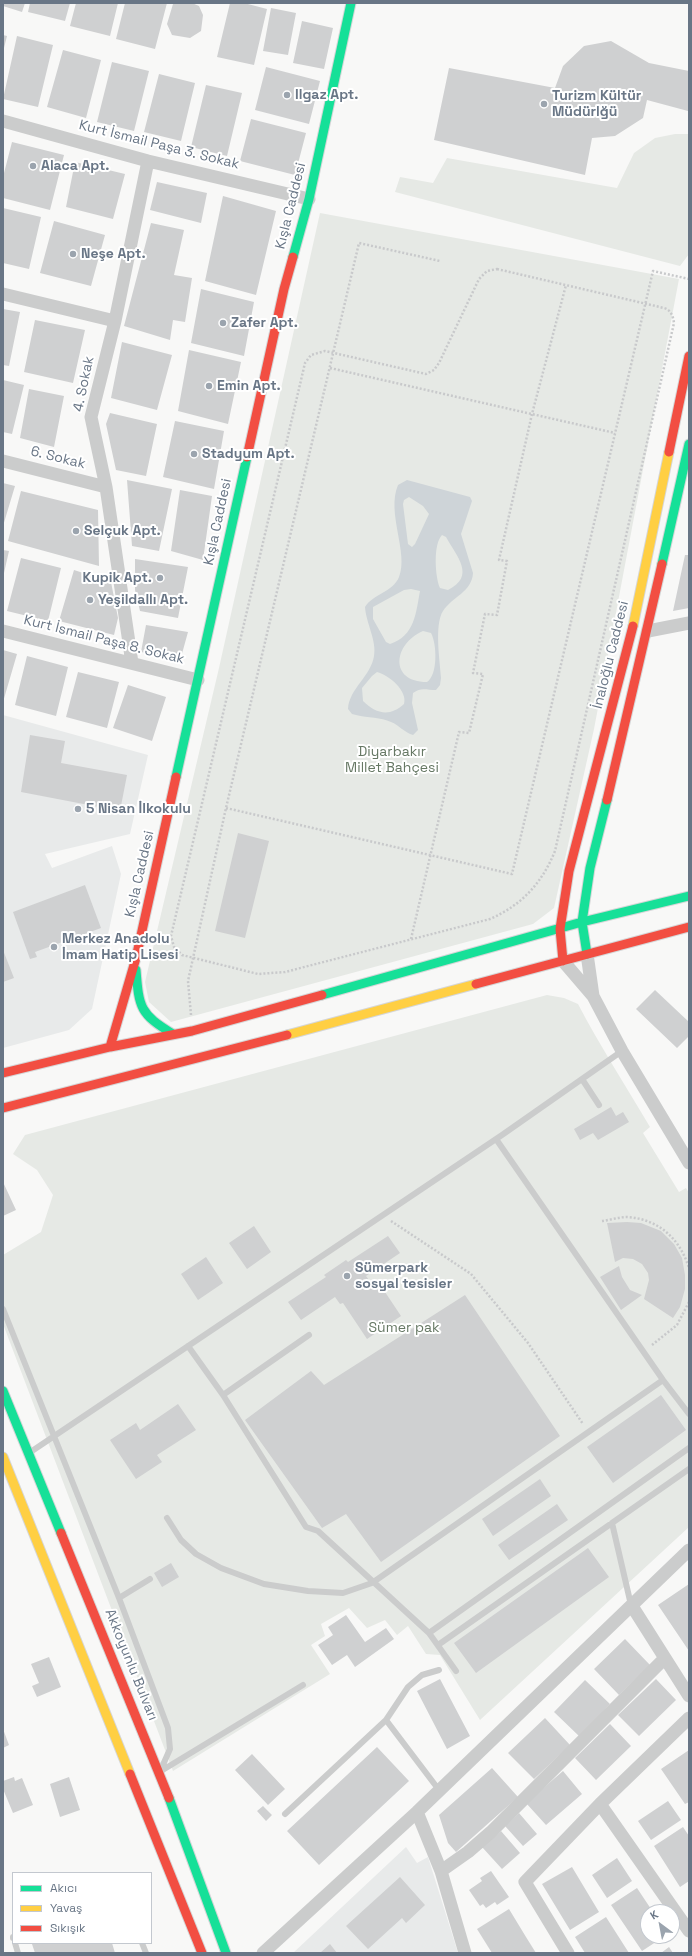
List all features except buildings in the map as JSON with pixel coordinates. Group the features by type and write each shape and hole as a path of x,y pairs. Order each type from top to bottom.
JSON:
{"main road":[{"name":"Kışla Caddesi","path":"110,1047 136,958 284,289 309,199 351,3"},
{"name":"İnaloğlu Caddesi","path":"563,960 560,929 569,871 632,635 689,356"},
{"name":"İnaloğlu Caddesi","path":"587,954 582,922 590,868 648,631 689,444"},
{"path":"3,1073 110,1047 192,1031 582,922 689,896"},
{"path":"3,1108 199,1058 689,927"},
{"path":"136,958 139,1005 150,1021 173,1034"},
{"name":"Akkoyunlu Bulvarı","path":"3,1390 160,1772 226,1953"},
{"path":"3,1457 202,1953"}],"street":[{"name":"Kurt İsmail Paşa 3. Sokak","path":"3,121 148,161 309,199"},
{"name":"4. Sokak","path":"132,663 106,487 91,417 115,321 148,161"},
{"path":"3,294 115,321"},
{"name":"6. Sokak","path":"3,461 106,487"},
{"path":"648,631 689,623"},
{"name":"Kurt İsmail Paşa 8. Sokak","path":"3,631 198,680"},
{"path":"587,954 593,996"},
{"path":"563,960 593,996 622,1051 689,1163"},
{"path":"263,1953 417,1812 689,1550"},
{"path":"632,1606 664,1659 689,1696"},
{"path":"441,1871 468,1852 491,1832 664,1659"},
{"path":"568,1953 525,1882 600,1804 689,1718"},
{"path":"600,1804 689,1931"},
{"path":"417,1812 441,1871 465,1953"}],"lane":[{"path":"29,1453 496,1139 622,1051"},
{"path":"582,1079 599,1105"},
{"path":"496,1139 663,1380 689,1414"},
{"path":"3,1309 119,1598 168,1728 170,1749 160,1772"},
{"path":"223,1395 308,1335"},
{"path":"188,1346 223,1395 306,1527 318,1531 372,1583 429,1633 456,1671"},
{"path":"167,1518 181,1540 196,1554 221,1568 264,1584 308,1591 343,1593 372,1583 663,1380"},
{"path":"429,1633 689,1448"},
{"path":"438,1645 689,1469"},
{"path":"612,1523 632,1606"},
{"path":"119,1598 150,1579"},
{"path":"285,1814 386,1720 408,1687 422,1675 439,1670"},
{"path":"160,1772 303,1685"},
{"path":"386,1720 439,1790"}],"path":[{"path":"192,1031 188,981 226,808 359,243 440,261"},
{"path":"497,269 566,285 668,309 673,316 674,324 550,864 538,883 524,899 514,907 490,919 274,974 258,974 182,955 174,947 171,936 305,363 315,352 325,351 426,374 434,370 439,363 479,279 487,271 497,269"},
{"path":"226,808 512,874 653,270 689,279"},
{"path":"411,939 459,732 469,732 471,725 482,674 473,673 485,614 497,615 507,562 499,560 532,414 566,285"},
{"path":"330,368 615,433"},
{"path":"383,1215 471,1274 528,1343 589,1432"},
{"path":"602,1221 626,1217 652,1222 673,1236 685,1255 689,1268"},
{"path":"643,1351 677,1325 689,1302"}],"shaded area":[{"path":"407,480 470,497 472,501 461,534 473,573 472,580 465,590 447,606 440,617 438,634 441,678 440,685 436,690 421,689 413,693 412,703 418,730 413,735 407,733 394,723 387,720 352,714 348,709 352,695 369,670 375,650 365,607 373,599 388,590 399,577 401,556 394,508 398,485","holes":["409,497 423,506 429,514 415,544 412,547 408,544 403,504 404,500","442,535 446,537 462,566 463,572 461,579 456,585 448,590 440,588 438,583 436,553 439,539","411,589 420,591 415,615 413,622 405,635 390,644 386,642 373,619 373,607 404,590","423,631 431,633 435,651 435,666 431,678 427,682 415,680 406,676 401,669 401,653 406,644 413,637","377,672 387,676 396,684 403,694 404,704 394,711 378,711 363,701 362,688"]},
{"path":"3,715 148,755 130,834 45,854 52,868 112,846 121,874 92,1009 69,1030 3,1048"},
{"path":"406,1847 417,1863 428,1857 458,1953 293,1953"}],"green space":[{"path":"675,134 689,134 689,254 680,266 395,192 400,177 433,183 447,158 617,188 634,153 655,138"},
{"name":"Diyarbakır Millet Bahçesi","path":"320,213 679,279 594,729 554,908 533,924 171,1022 149,1002 145,982 219,668"},
{"name":"Sümer pak","path":"547,995 564,998 578,1004 604,1051 650,1127 643,1133 679,1192 686,1188 689,1193 689,1527 480,1720 440,1655 426,1654 408,1626 397,1635 385,1620 367,1628 349,1608 321,1624 325,1636 311,1645 330,1674 173,1771 3,1324 3,1255 41,1232 53,1195 37,1170 13,1154 25,1135"}],"traffic: fast":[{"path":"293,257 309,199 351,3"},
{"path":"662,564 689,444"},
{"path":"176,777 247,457"},
{"path":"587,954 582,922 590,868 607,800"},
{"path":"322,995 582,922 689,896"},
{"path":"136,970 138,993 143,1009 154,1021 173,1034"},
{"path":"3,1391 61,1533"},
{"path":"169,1798 226,1953"}],"traffic: slow":[{"path":"633,626 669,452"},
{"path":"287,1035 476,984"},
{"path":"3,1457 130,1774"}],"traffic: jam":[{"path":"247,457 284,289 293,257"},
{"path":"669,452 689,356"},
{"path":"607,800 662,564"},
{"path":"563,961 560,929 569,871 633,626"},
{"path":"110,1047 136,958 176,777"},
{"path":"476,984 689,927"},
{"path":"3,1073 110,1047 192,1031 322,995"},
{"path":"3,1108 287,1035"},
{"path":"61,1533 169,1798"},
{"path":"130,1774 202,1953"}],"place":[{"name":"Ilgaz Apt.","path":"287,95"},
{"name":"Turizm Kültür Müdürlğü","path":"544,104"},
{"name":"Alaca Apt.","path":"33,166"},
{"name":"Neşe Apt.","path":"73,254"},
{"name":"Zafer Apt.","path":"223,323"},
{"name":"Emin Apt.","path":"209,386"},
{"name":"Stadyum Apt.","path":"194,454"},
{"name":"Selçuk Apt.","path":"76,531"},
{"name":"Kupik Apt.","path":"160,578"},
{"name":"Yeşildallı Apt.","path":"90,600"},
{"name":"5 Nisan İlkokulu","path":"78,809"},
{"name":"Merkez Anadolu İmam Hatip Lisesi","path":"54,947"},
{"name":"Sümerpark sosyal tesisler","path":"347,1276"}]}
